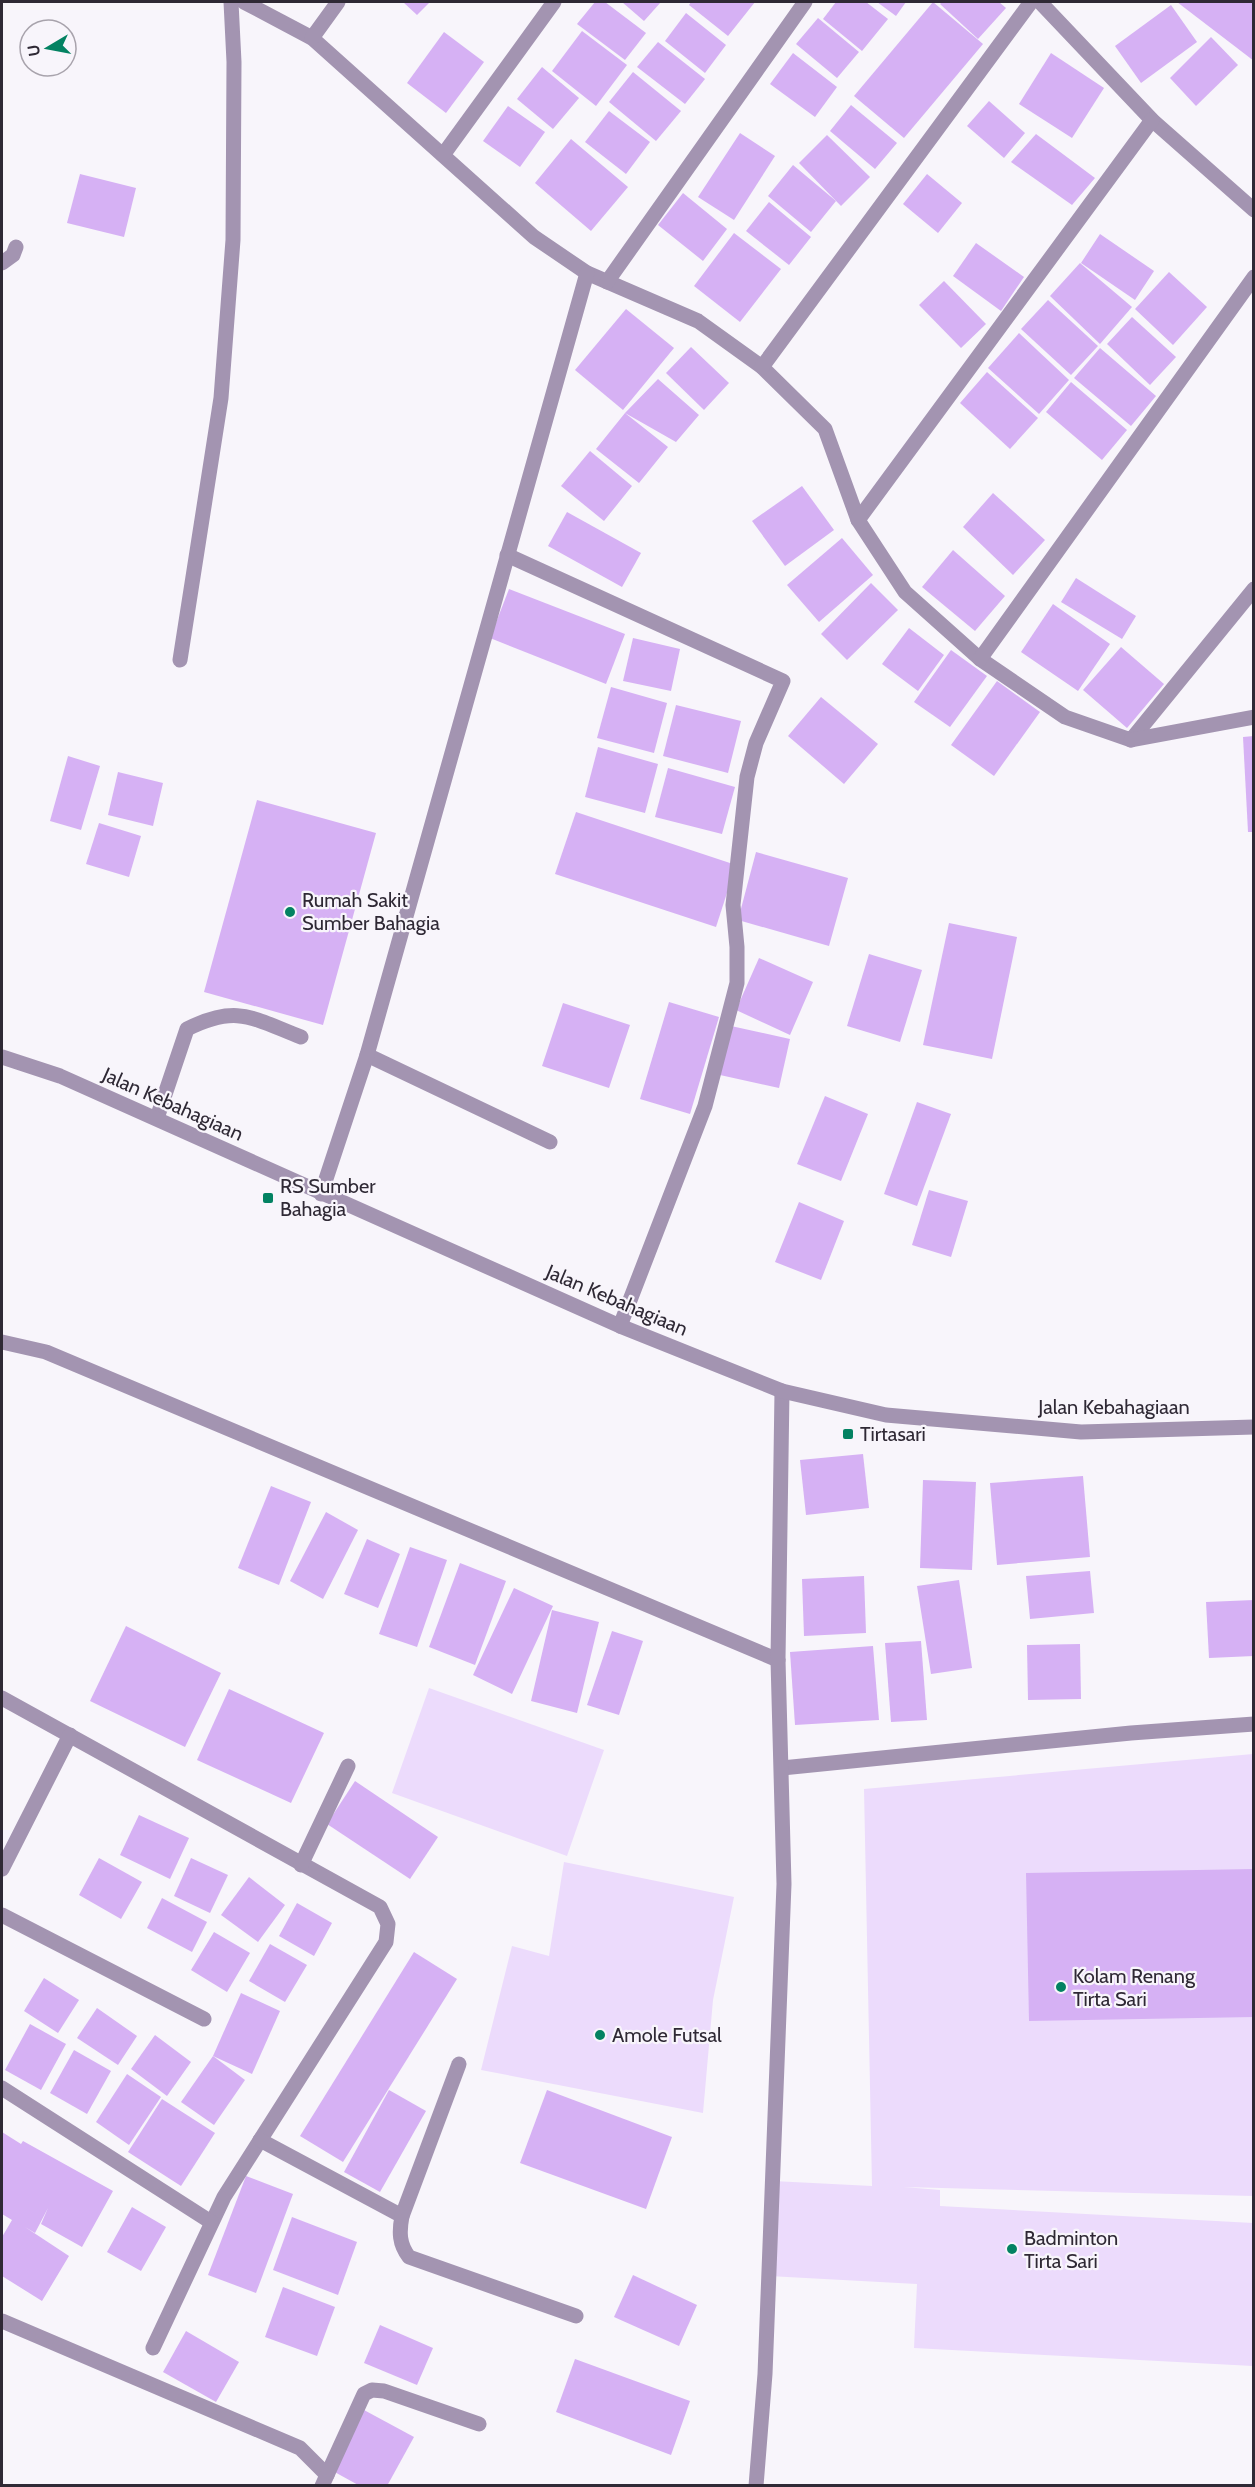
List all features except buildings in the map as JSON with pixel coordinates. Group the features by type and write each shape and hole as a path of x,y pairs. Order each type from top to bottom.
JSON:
{"street":[{"path":"180,660 221,398 233,240 234,62 231,2"},
{"path":"244,2 312,38 534,237 587,273 698,321 762,367 825,429 858,520 905,592 980,659 1065,717 1131,740 1254,717"},
{"path":"312,38 338,2"},
{"path":"443,155 554,2"},
{"path":"607,282 805,2"},
{"path":"762,367 1031,2"},
{"path":"1040,2 1152,120 1254,210"},
{"path":"858,520 1152,120"},
{"path":"2,263 13,255 16,247"},
{"path":"321,1194 368,1055 587,273"},
{"path":"980,659 1254,277"},
{"path":"507,555 783,681 756,743 747,777 733,905 737,947 737,983 705,1106 620,1326"},
{"path":"1131,740 1254,589"},
{"path":"157,1118 187,1029 211,1017 244,1014 300,1037"},
{"path":"368,1055 550,1142"},
{"name":"Jalan Kebahagiaan","path":"2,1057 60,1076 620,1326 782,1390 886,1415 1081,1432 1254,1427"},
{"path":"2,1342 46,1352 778,1660"},
{"path":"756,2486 765,2374 784,1884 778,1660 782,1390"},
{"path":"2,1698 380,1907 388,1924 386,1942 224,2197 153,2348"},
{"path":"782,1768 1131,1733 1254,1724"},
{"path":"2,1869 70,1735"},
{"path":"302,1864 348,1766"},
{"path":"2,1915 204,2019"},
{"path":"459,2064 402,2216 399,2228 403,2249 410,2257 576,2316"},
{"path":"2,2088 211,2222"},
{"path":"260,2140 402,2216"},
{"path":"2,2320 300,2448 325,2480 364,2394 372,2390 384,2391 479,2424"}],"shaded area":[{"path":"429,1688 604,1750 567,1856 392,1793"},
{"name":"Kolam Renang Tirta Sari","path":"1253,1754 1253,2196 904,2187 940,2190 940,2206 1253,2223 1253,2366 914,2348 917,2284 769,2276 773,2181 872,2186 864,1789"},
{"name":"Amole Futsal","path":"564,1862 734,1897 713,2000 703,2113 481,2070 512,1946 549,1956"}],"place":[{"name":"Rumah Sakit Sumber Bahagia","path":"290,912"},
{"name":"RS Sumber Bahagia","path":"268,1198"},
{"name":"Tirtasari","path":"848,1434"},
{"name":"Kolam Renang Tirta Sari","path":"1061,1987"},
{"name":"Amole Futsal","path":"600,2035"},
{"name":"Badminton Tirta Sari","path":"1012,2249"}]}
